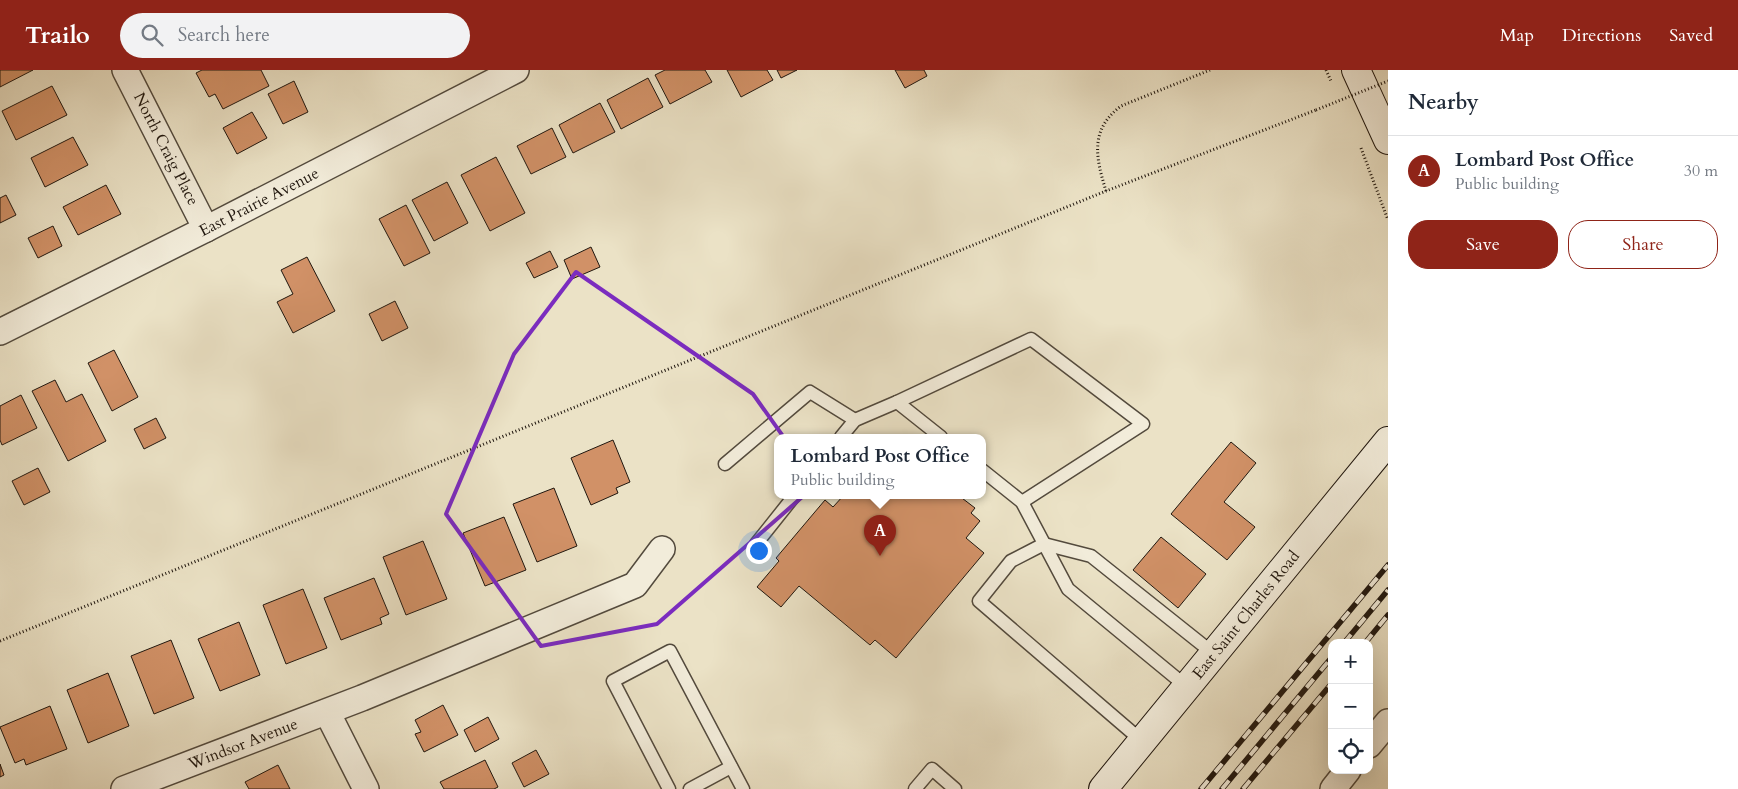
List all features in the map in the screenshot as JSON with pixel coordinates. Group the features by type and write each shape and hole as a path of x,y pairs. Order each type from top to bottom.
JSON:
{"main road":[{"path":"1356,70 1388,140"},
{"name":"East Saint Charles Road","path":"1103,789 1388,441"}],"street":[{"name":"North Craig Place","path":"125,70 206,229"},
{"name":"East Prairie Avenue","path":"0,332 516,70"},
{"name":"Windsor Avenue","path":"124,789 327,712 635,585 662,549"},
{"path":"327,712 366,789"},
{"path":"1373,740 1388,722"},
{"path":"1333,789 1345,774"}],"lane":[{"path":"843,434 855,420 1030,339 1143,424 1022,502"},
{"path":"725,464 810,392 855,420"},
{"path":"897,402 937,434"},
{"path":"986,473 1022,502 1068,590 1187,687"},
{"path":"756,544 792,499"},
{"path":"1142,741 979,601 1011,561 1044,544 1091,556 1214,654"},
{"path":"669,789 613,681 670,651 743,789"},
{"path":"690,789 731,767"},
{"path":"915,789 932,769 955,789"}],"path":[{"path":"1106,191 1099,169 1096,150 1098,137 1111,113 1121,106 1210,70"},
{"path":"1326,70 1332,82"},
{"path":"0,641 1106,191 1388,81"},
{"path":"1339,98 1342,106"},
{"path":"1360,145 1388,220"}],"highlighted area":[{"path":"576,272 753,394 817,484 657,624 541,646 446,514 514,354"}],"building":[{"path":"0,70 33,70 0,87"},
{"path":"202,70 261,70 269,86 223,109 215,94 209,97 196,73"},
{"path":"665,70 705,70 712,82 670,104 655,75"},
{"path":"727,70 767,70 773,80 741,97"},
{"path":"777,70 797,70 781,78"},
{"path":"895,70 924,70 927,76 905,88"},
{"path":"648,78 663,107 621,129 607,100"},
{"path":"294,81 308,112 283,124 268,94"},
{"path":"52,86 67,115 16,140 2,111"},
{"path":"600,103 615,132 573,153 559,125"},
{"path":"252,112 267,138 237,154 223,128"},
{"path":"552,128 566,157 531,174 517,146"},
{"path":"73,137 88,165 45,187 31,158"},
{"path":"496,157 525,213 490,231 461,175"},
{"path":"447,182 468,223 434,241 412,200"},
{"path":"106,185 121,214 78,235 63,207"},
{"path":"6,195 16,215 0,223 0,198"},
{"path":"406,205 430,253 404,266 379,219"},
{"path":"53,226 62,246 38,258 28,238"},
{"path":"591,247 600,267 572,279 564,260"},
{"path":"550,251 558,267 534,278 526,263"},
{"path":"307,257 335,311 293,333 277,302 293,294 281,270"},
{"path":"395,301 408,328 382,341 369,314"},
{"path":"114,350 138,397 112,411 88,363"},
{"path":"55,380 66,402 82,394 106,441 68,461 32,391"},
{"path":"21,395 37,428 2,445 0,440 0,406"},
{"path":"156,418 166,438 144,449 134,429"},
{"path":"613,440 630,482 616,488 618,493 591,505 571,458"},
{"path":"1231,442 1256,463 1224,502 1255,527 1227,560 1171,514"},
{"path":"38,468 50,492 24,505 12,481"},
{"path":"554,488 577,546 537,562 513,504"},
{"path":"840,499 963,499 975,508 971,513 980,521 966,538 984,553 896,658 875,640 870,645 799,586 781,607 757,587 779,561 776,558 825,500 833,507"},
{"path":"504,517 526,570 485,586 463,533"},
{"path":"1161,537 1206,574 1178,608 1133,570"},
{"path":"423,541 447,599 406,615 383,557"},
{"path":"374,578 389,614 380,618 382,624 341,640 324,598"},
{"path":"303,589 327,648 286,664 263,605"},
{"path":"239,622 260,675 220,691 198,639"},
{"path":"171,640 194,698 154,714 131,656"},
{"path":"108,673 129,726 88,743 67,690"},
{"path":"443,705 458,735 424,752 415,734 421,732 415,720"},
{"path":"50,706 67,749 26,765 24,759 15,763 0,727"},
{"path":"488,717 499,739 475,752 464,730"},
{"path":"536,750 549,774 524,787 512,763"},
{"path":"485,760 498,787 494,789 444,789 440,782"},
{"path":"0,764 4,775 0,777"},
{"path":"278,765 290,789 249,789 245,782"}],"railway":[{"path":"1201,789 1388,565"},
{"path":"1347,639 1388,590"},
{"path":"1368,639 1388,615"},
{"path":"1222,789 1328,662"},
{"path":"1243,789 1331,684"}],"place":[{"name":"Lombard Post Office","path":"880,556"}]}
